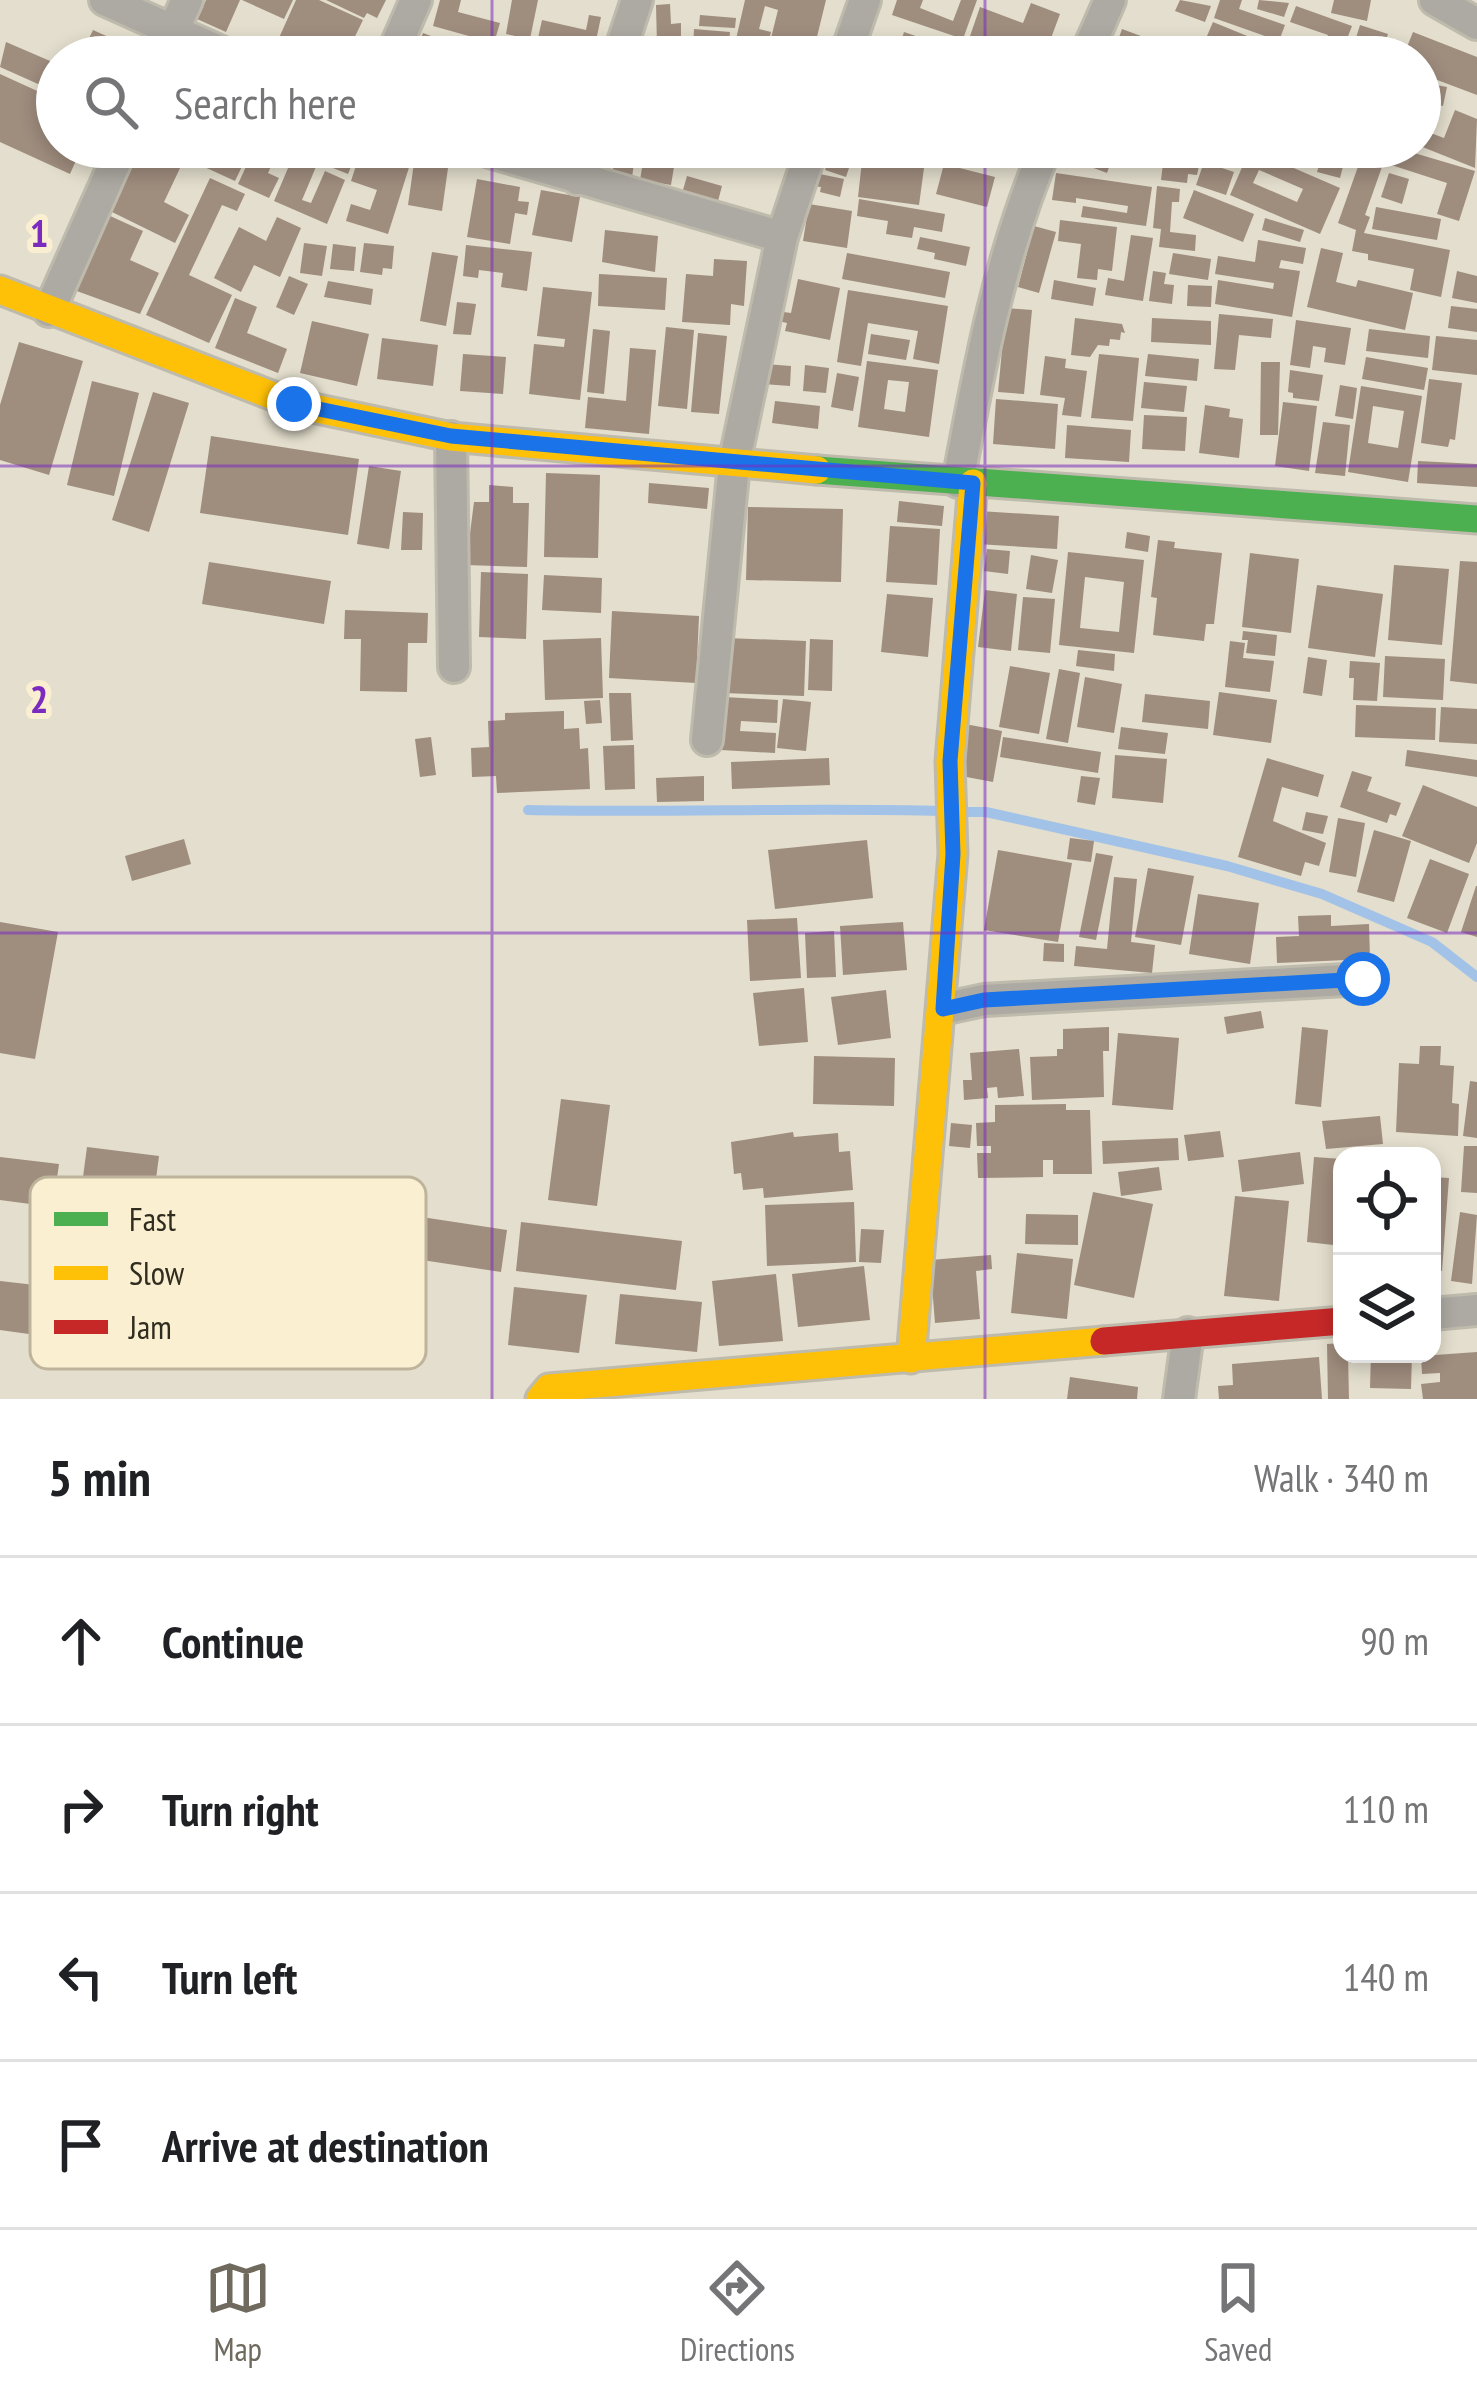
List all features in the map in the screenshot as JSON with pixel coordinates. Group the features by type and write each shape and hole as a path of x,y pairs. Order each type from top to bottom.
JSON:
{"street":[{"path":"105,0 156,36"},
{"path":"171,36 187,0"},
{"path":"400,36 416,0"},
{"path":"625,36 637,0"},
{"path":"852,36 865,0"},
{"path":"1094,36 1110,0"},
{"path":"1435,0 1477,24"},
{"path":"50,311 113,168"},
{"path":"541,168 782,237"},
{"path":"577,179 581,168"},
{"path":"707,740 734,464 782,237 805,168"},
{"path":"911,1359 943,1009 965,482 986,331 1037,168"},
{"path":"0,290 294,404 451,436 734,464 1477,520"},
{"path":"451,436 454,668"},
{"path":"943,1009 984,1000 1363,979"},
{"path":"1441,1312 1477,1310"},
{"path":"540,1399 549,1388 1333,1322"},
{"path":"1179,1399 1188,1333"}],"building":[{"path":"206,0 240,0 226,32 197,19"},
{"path":"242,0 293,0 284,19"},
{"path":"296,0 319,0 363,20 355,36 280,36"},
{"path":"326,0 386,0 377,18 367,13 364,18"},
{"path":"440,0 461,0 458,12 500,23 496,36 469,36 433,26"},
{"path":"512,0 538,0 531,36 506,34"},
{"path":"745,0 826,0 817,36 772,36 778,10 765,6 759,29 771,32 770,36 737,36"},
{"path":"897,0 923,0 920,8 953,21 961,0 977,0 964,36 892,15"},
{"path":"1180,0 1211,6 1205,22 1175,11"},
{"path":"1220,0 1242,0 1239,9 1285,25 1281,36 1265,36 1214,18"},
{"path":"1259,0 1289,3 1284,17 1257,9"},
{"path":"1334,0 1371,0 1367,21 1331,13"},
{"path":"1031,3 1060,14 1052,36 970,36 980,7 1023,23"},
{"path":"670,4 671,24 681,23 681,36 657,36 656,5"},
{"path":"1296,6 1352,26 1348,36 1328,36 1290,22"},
{"path":"589,15 601,17 597,36 538,36 542,20 586,30"},
{"path":"700,15 736,18 735,28 699,26"},
{"path":"1213,22 1247,36 1207,36"},
{"path":"1360,25 1388,34 1387,36 1357,36"},
{"path":"694,29 730,32 730,36 694,36"},
{"path":"6,42 36,55 36,83 0,67"},
{"path":"1441,43 1477,57 1477,95 1441,81"},
{"path":"0,74 36,90 36,158 0,142"},
{"path":"1455,110 1477,119 1475,168 1441,154"},
{"path":"1441,161 1475,171 1459,221 1437,214 1447,183 1400,168 1441,168"},
{"path":"132,168 180,168 164,202 189,215 175,243 110,211"},
{"path":"207,168 241,168 235,181"},
{"path":"245,168 270,168 268,173 279,178 269,198 238,184"},
{"path":"288,168 315,168 302,200 311,203 325,171 345,180 327,224 274,201"},
{"path":"355,168 409,168 388,234 346,221 351,204 370,210 377,190 351,181"},
{"path":"413,168 448,168 442,211 408,205"},
{"path":"613,168 633,168 632,178 612,175"},
{"path":"642,168 674,168 671,185 640,180"},
{"path":"826,168 849,168 846,177"},
{"path":"861,168 924,168 919,205 858,197"},
{"path":"943,168 995,177 987,207 936,194"},
{"path":"1162,168 1198,168 1197,175 1188,174 1187,183 1161,180"},
{"path":"1202,168 1234,172 1226,195 1196,185"},
{"path":"1242,168 1294,168 1340,188 1320,234 1230,195","holes":["1259,170 1303,189 1297,202 1253,183"]},
{"path":"1318,168 1343,168 1340,178 1317,172"},
{"path":"1358,168 1382,168 1365,215 1370,217 1364,233 1450,250 1441,297 1410,290 1414,269 1368,260 1368,254 1352,251 1356,230 1338,223"},
{"path":"815,173 844,179 840,197 812,186"},
{"path":"1056,173 1152,187 1146,226 1081,217 1083,206 1127,213 1128,206 1076,198 1076,203 1052,200"},
{"path":"1389,173 1409,179 1402,204 1381,197"},
{"path":"687,176 722,186 718,201 683,190"},
{"path":"210,178 245,194 237,211 222,205 189,275 232,295 209,343 146,315"},
{"path":"477,179 520,187 518,201 529,202 527,215 515,213 510,244 467,237"},
{"path":"1157,186 1180,189 1179,202 1172,202 1170,232 1196,235 1195,251 1159,247 1161,229 1153,228"},
{"path":"541,190 580,197 572,242 532,235"},
{"path":"1194,190 1254,214 1243,242 1183,218"},
{"path":"859,199 945,214 942,232 914,227 912,238 886,234 888,221 857,216"},
{"path":"809,204 852,211 847,248 803,241"},
{"path":"1376,207 1441,219 1437,240 1372,229"},
{"path":"108,215 143,231 130,260 159,273 140,314 74,290"},
{"path":"277,217 301,228 280,277 254,265 241,292 214,278 239,227 266,241"},
{"path":"1265,218 1304,230 1300,242 1262,230"},
{"path":"1060,220 1117,227 1112,271 1098,269 1097,280 1077,278 1081,244 1058,241"},
{"path":"1034,226 1056,232 1039,293 1018,287"},
{"path":"605,230 658,236 655,272 602,262"},
{"path":"1131,235 1153,238 1143,301 1105,295 1108,278 1124,281"},
{"path":"920,237 970,247 966,266 934,259 935,253 917,249"},
{"path":"1258,240 1306,248 1303,264 1281,260 1279,268 1300,271 1292,317 1215,304 1218,280 1273,289 1274,283 1215,274 1218,256 1255,262"},
{"path":"304,243 327,246 322,276 300,273"},
{"path":"364,243 394,246 392,269 383,268 382,275 360,272"},
{"path":"333,244 356,247 354,271 330,269"},
{"path":"466,245 532,252 527,291 501,287 503,273 479,270 478,278 463,276"},
{"path":"1321,248 1343,253 1336,282 1356,287 1358,280 1413,293 1405,330 1307,307"},
{"path":"432,252 458,256 446,326 420,321"},
{"path":"847,253 950,272 945,298 842,279"},
{"path":"1173,253 1211,259 1208,280 1169,274"},
{"path":"714,259 747,261 744,306 731,304 730,325 682,322 686,274 713,276"},
{"path":"1153,271 1166,273 1164,284 1174,285 1172,304 1149,301"},
{"path":"1457,271 1477,276 1477,303 1452,298"},
{"path":"599,274 667,278 665,310 598,306"},
{"path":"289,276 308,284 294,315 276,307"},
{"path":"798,279 840,288 830,340 785,331 787,323 774,320 776,311 791,313"},
{"path":"1054,280 1096,288 1093,306 1051,299"},
{"path":"328,281 373,289 371,305 324,297"},
{"path":"1188,285 1212,286 1211,307 1187,306"},
{"path":"543,287 592,292 580,400 529,394 534,344 564,347 565,339 537,336"},
{"path":"848,290 948,306 939,364 913,359 918,331 868,323 861,366 837,362"},
{"path":"235,298 257,307 247,333 287,349 278,373 215,348"},
{"path":"457,302 476,304 471,335 453,334"},
{"path":"1451,306 1477,309 1477,332 1448,328"},
{"path":"1006,308 1032,310 1024,394 998,392"},
{"path":"1219,314 1273,319 1271,338 1239,335 1235,370 1214,369"},
{"path":"1075,318 1122,324 1125,333 1121,332 1120,340 1110,339 1109,346 1098,345 1090,357 1071,355"},
{"path":"1152,318 1211,321 1211,345 1151,342"},
{"path":"1296,320 1351,328 1345,365 1324,362 1326,348 1313,346 1310,368 1290,365"},
{"path":"312,321 369,334 357,386 300,373"},
{"path":"666,327 694,330 687,409 658,406"},
{"path":"593,329 610,331 604,394 587,392"},
{"path":"1369,329 1430,336 1428,358 1366,351"},
{"path":"698,333 727,336 719,414 691,412"},
{"path":"871,334 910,340 906,360 868,354"},
{"path":"1436,336 1477,340 1477,375 1432,370"},
{"path":"382,338 438,345 433,386 377,379"},
{"path":"19,342 83,361 49,475 0,460 0,405"},
{"path":"630,348 656,350 649,434 585,428 588,397 626,401"},
{"path":"463,354 506,357 503,394 460,391"},
{"path":"1099,354 1139,358 1133,421 1091,418"},
{"path":"1148,354 1199,359 1197,381 1145,376"},
{"path":"1045,356 1066,359 1065,368 1087,371 1081,417 1062,415 1065,398 1040,395"},
{"path":"1366,357 1428,368 1424,390 1362,379"},
{"path":"867,361 938,370 929,437 858,427","holes":["888,380 909,382 905,412 884,409"]},
{"path":"1261,362 1280,362 1278,435 1260,435"},
{"path":"765,364 791,366 790,386 763,384"},
{"path":"805,365 829,368 826,393 803,391"},
{"path":"1290,370 1323,375 1319,401 1293,398 1288,392"},
{"path":"837,373 859,377 853,411 831,407"},
{"path":"1429,379 1462,383 1455,440 1450,439 1448,447 1421,443"},
{"path":"92,381 139,393 114,496 67,485"},
{"path":"1144,382 1187,386 1184,412 1141,408"},
{"path":"1340,385 1357,388 1353,419 1335,416"},
{"path":"1361,386 1422,396 1408,482 1348,472","holes":["1373,406 1404,411 1398,448 1368,443"]},
{"path":"153,392 189,403 149,532 112,520"},
{"path":"996,399 1058,404 1055,449 993,444"},
{"path":"775,401 820,406 818,429 772,423"},
{"path":"1283,402 1317,406 1309,471 1275,466"},
{"path":"1205,405 1230,409 1229,417 1243,419 1239,458 1199,453"},
{"path":"1144,415 1187,417 1185,451 1142,449"},
{"path":"1323,422 1350,425 1345,476 1315,473"},
{"path":"1067,425 1131,430 1129,462 1065,458"},
{"path":"211,436 359,459 348,535 200,513"},
{"path":"1418,461 1477,464 1477,487 1417,483"},
{"path":"369,466 401,471 389,549 357,544"},
{"path":"546,473 600,475 598,558 544,557"},
{"path":"649,483 709,488 707,509 648,503"},
{"path":"489,485 513,487 513,503 529,503 527,567 466,565 474,502 489,502"},
{"path":"899,501 944,506 942,526 897,522"},
{"path":"748,507 843,509 841,582 746,580"},
{"path":"979,511 1059,516 1057,549 977,544"},
{"path":"403,512 423,513 422,550 401,550"},
{"path":"890,526 940,529 937,585 886,582"},
{"path":"1127,532 1150,536 1148,552 1125,548"},
{"path":"1158,540 1175,542 1174,548 1222,553 1214,624 1206,624 1204,641 1153,635 1157,598 1151,597"},
{"path":"987,549 1010,551 1008,574 984,571"},
{"path":"1068,552 1144,560 1134,653 1059,645","holes":["1085,577 1124,582 1119,632 1080,628"]},
{"path":"1250,553 1299,559 1291,633 1242,627"},
{"path":"1031,555 1058,560 1052,593 1026,589"},
{"path":"1460,561 1477,562 1477,684 1450,681"},
{"path":"209,562 331,581 324,624 202,604"},
{"path":"1394,565 1449,569 1442,645 1388,640"},
{"path":"481,572 528,574 526,639 479,637"},
{"path":"544,575 602,578 601,613 542,610"},
{"path":"1317,585 1383,594 1375,657 1308,648"},
{"path":"985,590 1017,594 1011,651 978,647"},
{"path":"887,594 933,598 928,657 881,652"},
{"path":"1023,597 1055,599 1050,653 1018,650"},
{"path":"345,610 428,613 427,643 408,643 407,692 360,691 361,639 344,639"},
{"path":"612,611 699,616 696,683 609,678"},
{"path":"1243,631 1277,635 1275,656 1246,653 1248,640 1242,640"},
{"path":"601,638 603,698 545,700 543,640"},
{"path":"726,638 806,641 804,696 723,693"},
{"path":"810,639 833,640 832,691 808,690"},
{"path":"1230,641 1245,643 1243,658 1274,661 1270,692 1225,687"},
{"path":"1078,650 1115,654 1114,671 1076,666"},
{"path":"1385,656 1445,659 1443,700 1383,697"},
{"path":"1308,657 1327,660 1322,696 1303,693"},
{"path":"1350,661 1380,663 1377,701 1353,700"},
{"path":"1010,666 1050,673 1039,734 999,727"},
{"path":"1059,669 1080,673 1068,743 1046,739"},
{"path":"1085,677 1122,684 1114,733 1077,727"},
{"path":"1219,692 1277,700 1271,743 1213,735"},
{"path":"609,693 631,693 633,740 611,741"},
{"path":"1145,694 1210,701 1208,729 1142,722"},
{"path":"724,697 778,700 777,723 741,721 740,731 776,733 775,753 721,750"},
{"path":"783,699 811,702 806,751 777,748"},
{"path":"600,700 602,723 586,724 584,701"},
{"path":"1356,705 1436,708 1435,740 1355,737"},
{"path":"1441,707 1477,709 1477,744 1439,742"},
{"path":"564,711 564,729 579,728 580,749 588,748 590,789 497,793 496,776 472,777 471,748 489,747 488,721 505,720 505,713"},
{"path":"965,724 1002,731 993,782 956,775"},
{"path":"1121,727 1168,733 1165,754 1118,749"},
{"path":"431,737 436,775 420,777 415,739"},
{"path":"1003,737 1101,752 1098,773 1000,757"},
{"path":"634,745 635,789 605,790 603,746"},
{"path":"1407,750 1477,760 1477,777 1405,766"},
{"path":"1115,755 1167,759 1163,803 1112,798"},
{"path":"829,758 830,785 732,789 731,762"},
{"path":"1267,758 1324,775 1318,797 1282,787 1273,821 1326,843 1319,866 1305,862 1301,876 1238,857"},
{"path":"1352,771 1372,777 1367,791 1401,803 1396,816 1390,814 1387,823 1340,807"},
{"path":"704,776 704,801 657,802 656,778"},
{"path":"1081,776 1100,778 1095,805 1077,802"},
{"path":"1423,785 1477,807 1477,843 1469,863 1402,836"},
{"path":"1306,812 1328,816 1323,834 1302,830"},
{"path":"1338,818 1365,823 1356,877 1329,872"},
{"path":"1374,830 1411,841 1394,902 1357,892"},
{"path":"1070,838 1094,841 1091,862 1067,859"},
{"path":"184,839 191,864 132,881 125,856"},
{"path":"867,840 873,898 775,909 768,850"},
{"path":"998,850 1072,863 1058,942 984,930"},
{"path":"1096,853 1113,856 1096,940 1079,937"},
{"path":"1430,859 1469,874 1447,933 1407,918"},
{"path":"1148,868 1194,876 1181,945 1135,937"},
{"path":"1114,877 1137,879 1131,942 1155,945 1152,973 1074,966 1076,946 1107,949"},
{"path":"1477,886 1477,937 1461,932"},
{"path":"1198,894 1259,903 1250,964 1189,954"},
{"path":"1331,915 1331,926 1369,924 1370,959 1277,963 1276,937 1299,936 1298,916"},
{"path":"797,918 801,978 750,981 747,920"},
{"path":"0,922 58,932 35,1059 0,1053"},
{"path":"903,922 907,970 843,975 840,926"},
{"path":"834,931 836,977 807,978 805,933"},
{"path":"1044,943 1064,944 1064,962 1043,961"},
{"path":"804,988 808,1042 759,1046 753,993"},
{"path":"886,990 891,1038 838,1045 831,997"},
{"path":"1261,1011 1264,1028 1227,1034 1224,1017"},
{"path":"1109,1027 1109,1051 1103,1051 1104,1097 1032,1100 1030,1057 1057,1056 1057,1049 1063,1049 1063,1029"},
{"path":"1302,1027 1328,1030 1321,1107 1295,1104"},
{"path":"1118,1033 1179,1038 1173,1110 1112,1105"},
{"path":"1420,1046 1441,1046 1440,1065 1454,1066 1452,1103 1459,1104 1458,1136 1396,1132 1399,1063 1419,1064"},
{"path":"1019,1049 1024,1096 998,1098 997,1087 987,1088 988,1098 964,1100 963,1080 972,1080 970,1053"},
{"path":"814,1056 895,1058 894,1106 813,1104"},
{"path":"1470,1081 1477,1082 1477,1138 1463,1136"},
{"path":"561,1099 610,1105 597,1206 548,1200"},
{"path":"1066,1104 1066,1110 1090,1110 1092,1174 1053,1174 1053,1160 1043,1160 1043,1177 978,1178 977,1153 991,1153 991,1146 977,1146 976,1123 995,1122 995,1105"},
{"path":"1380,1116 1383,1144 1326,1149 1322,1121"},
{"path":"951,1123 972,1125 970,1148 949,1146"},
{"path":"1220,1131 1224,1157 1188,1161 1184,1135"},
{"path":"793,1132 794,1137 838,1133 839,1152 850,1151 853,1190 764,1198 763,1188 743,1190 741,1173 734,1174 731,1142"},
{"path":"1178,1138 1179,1160 1103,1164 1102,1141"},
{"path":"1464,1146 1477,1146 1477,1193 1461,1192"},
{"path":"87,1147 159,1156 156,1177 83,1177"},
{"path":"1300,1152 1304,1184 1242,1192 1238,1160"},
{"path":"0,1157 59,1164 57,1177 30,1177 30,1204 0,1200"},
{"path":"1314,1157 1333,1158 1333,1245 1307,1242"},
{"path":"1159,1167 1162,1190 1121,1196 1118,1172"},
{"path":"1441,1178 1449,1178 1441,1271"},
{"path":"1093,1192 1153,1204 1134,1298 1074,1285"},
{"path":"1235,1196 1289,1201 1279,1301 1224,1296"},
{"path":"854,1202 856,1262 767,1266 765,1205"},
{"path":"1460,1212 1477,1215 1472,1284 1451,1281"},
{"path":"1026,1214 1078,1215 1078,1245 1025,1244"},
{"path":"426,1218 507,1230 501,1272 426,1261"},
{"path":"521,1222 682,1241 676,1290 516,1271"},
{"path":"861,1229 884,1230 881,1263 859,1262"},
{"path":"1017,1253 1073,1259 1067,1319 1011,1313"},
{"path":"991,1255 992,1269 976,1271 980,1319 935,1323 930,1260"},
{"path":"864,1266 870,1320 798,1327 792,1274"},
{"path":"776,1274 783,1341 719,1346 712,1281"},
{"path":"0,1281 30,1284 29,1334 0,1330"},
{"path":"514,1287 587,1295 579,1353 508,1345"},
{"path":"620,1294 702,1302 697,1352 615,1344"},
{"path":"1327,1344 1333,1344 1333,1363 1348,1363 1349,1399 1328,1399"},
{"path":"1477,1352 1477,1399 1423,1399 1421,1384 1440,1382 1440,1373 1422,1374 1421,1363 1441,1363 1441,1355"},
{"path":"1319,1357 1322,1399 1219,1399 1218,1386 1233,1385 1232,1364"},
{"path":"1371,1363 1412,1363 1411,1389 1370,1388"},
{"path":"1070,1377 1138,1387 1137,1399 1067,1399"}],"waterway":[{"path":"528,810 944,811"},
{"path":"963,812 986,812 1227,866 1322,894 1432,942 1477,977"}],"traffic: fast":[{"path":"817,470 1477,519"}],"traffic: slow":[{"path":"0,290 294,404 451,437 817,470"},
{"path":"911,1359 953,854 950,761 973,483"},
{"path":"540,1399 549,1388 1104,1341"}],"traffic: jam":[{"path":"1104,1341 1333,1322"}],"route":[{"path":"294,404 451,436 973,483 950,761 953,854 943,1009 984,1000 1363,979"}]}
